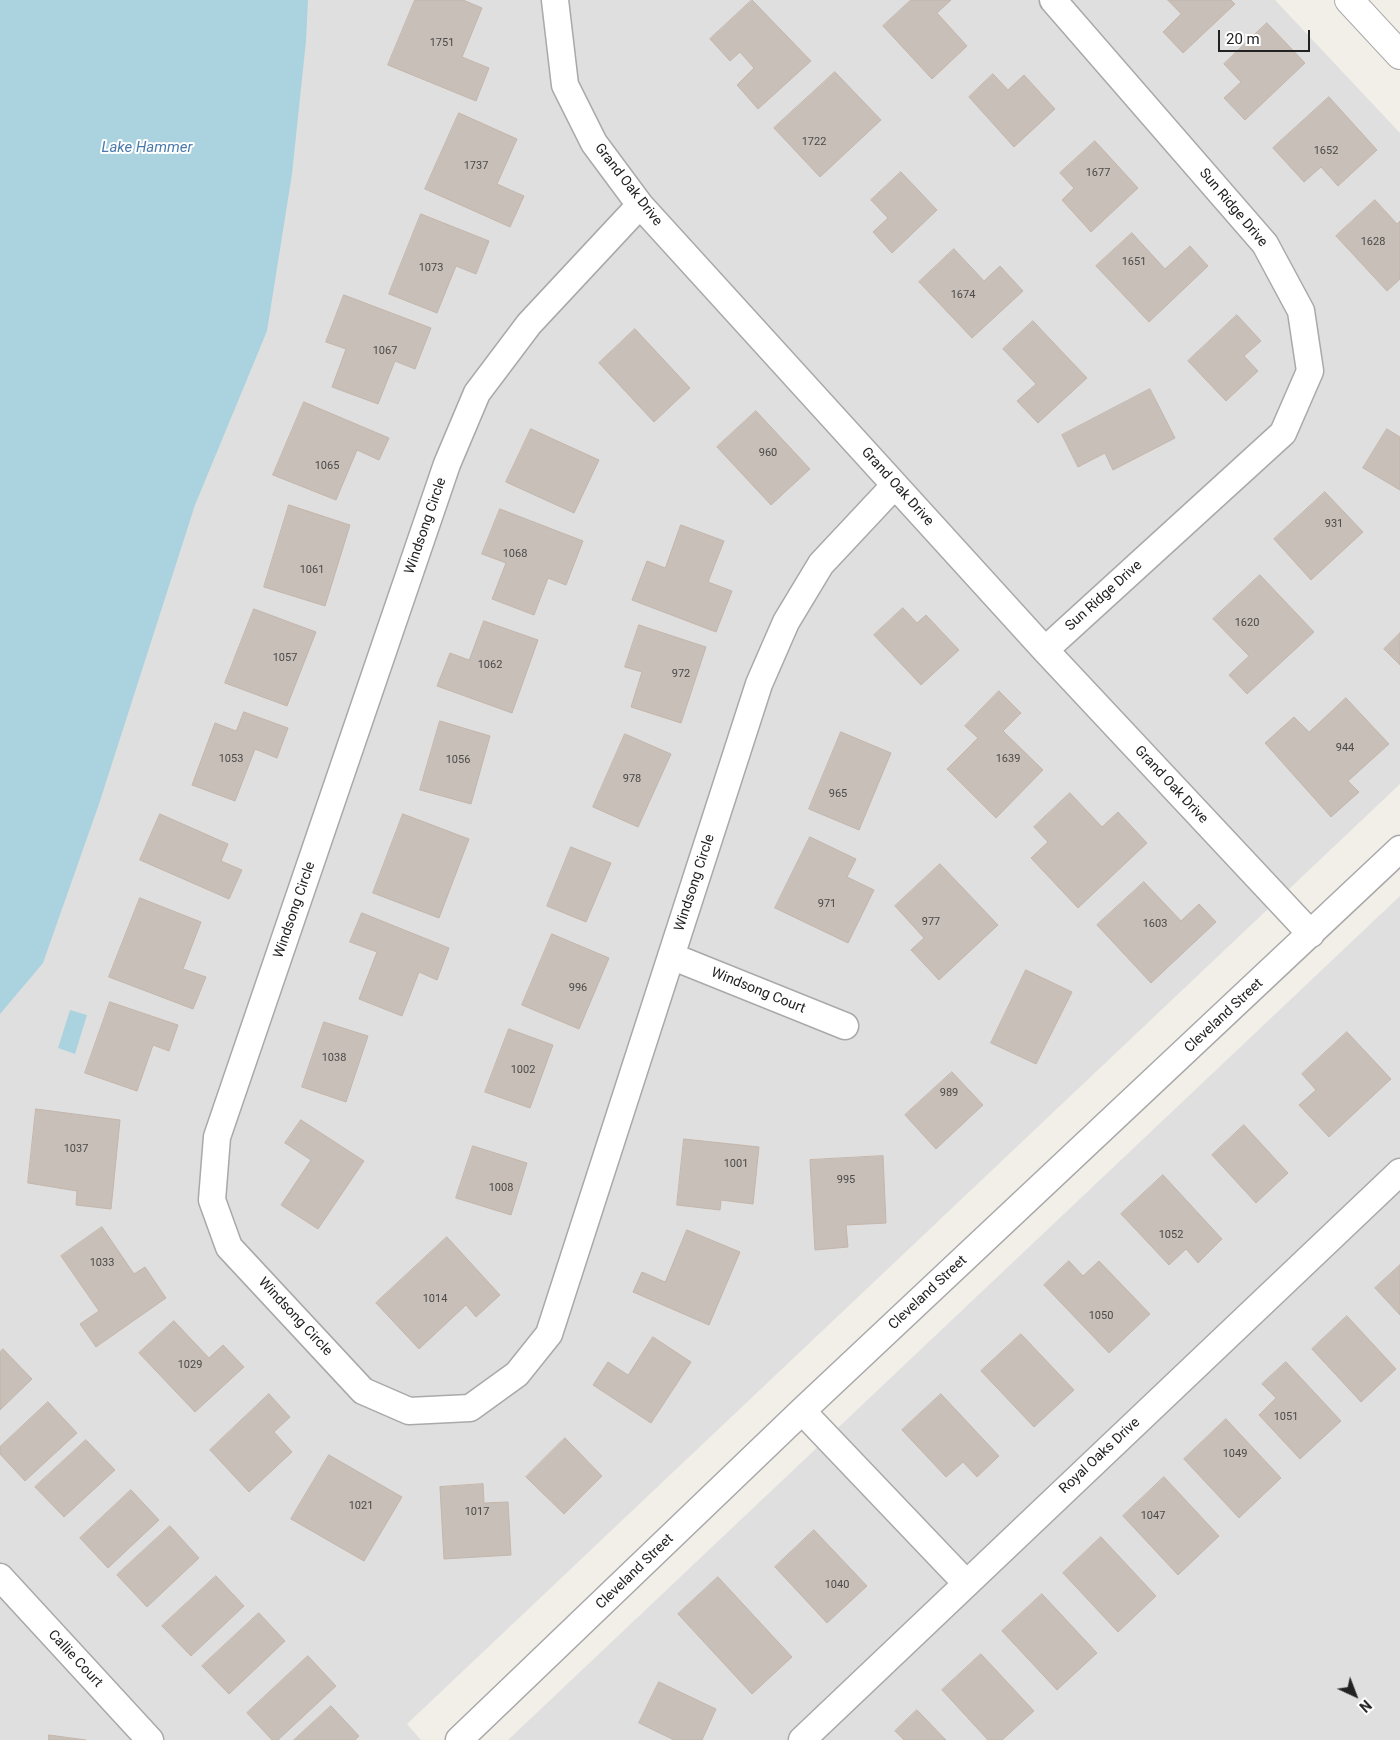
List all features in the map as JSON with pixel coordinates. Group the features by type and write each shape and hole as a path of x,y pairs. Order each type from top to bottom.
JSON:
{"street":[{"name":"Grand Oak Drive","path":"555,0 566,85 594,143 640,204 1045,650 1311,934"},
{"name":"Sun Ridge Drive","path":"1045,650 1283,433 1310,371 1301,311 1265,244 1053,0"},
{"path":"1349,0 1400,55"},
{"name":"Windsong Circle","path":"640,204 529,324 478,394 447,464 217,1137 212,1200 229,1247 364,1391 409,1411 470,1408 517,1374 549,1334 759,684 786,622 821,564 895,485"},
{"name":"Cleveland Street","path":"460,1740 802,1411 1400,849"},
{"name":"Windsong Court","path":"671,956 845,1026"},
{"name":"Royal Oaks Drive","path":"802,1740 1400,1172"},
{"path":"802,1411 966,1583"},
{"name":"Callie Court","path":"0,1577 150,1740"}],"shaded area":[{"path":"0,0 1275,0 1400,133 1400,784 407,1724 421,1740 0,1740"},
{"path":"1400,896 1400,1740 508,1740"}],"water":[{"name":"Lake Hammer","path":"0,0 308,0 306,41 292,174 267,331 195,505 99,804 43,963 0,1014"},
{"path":"70,1010 87,1015 75,1054 58,1048"}],"building":[{"path":"415,0 463,0 482,8 462,57 489,68 476,101 388,65"},
{"path":"752,0 811,61 758,109 737,85 754,68 740,52 730,61 710,39"},
{"path":"911,0 951,0 937,13 967,46 932,79 883,26"},
{"path":"1168,0 1231,0 1235,4 1183,53 1163,32 1181,14"},
{"path":"1267,23 1305,63 1245,120 1224,98 1241,82 1224,64"},
{"path":"835,72 881,120 820,177 774,128"},
{"path":"993,74 1008,90 1024,75 1055,109 1014,147 969,97"},
{"path":"1329,97 1377,150 1338,186 1321,167 1304,182 1273,148"},
{"path":"459,113 517,139 497,184 524,196 510,227 425,189"},
{"path":"1095,141 1138,188 1091,232 1062,200 1074,188 1060,173"},
{"path":"901,172 937,210 892,253 873,232 888,218 871,200"},
{"path":"1375,200 1397,224 1400,221 1400,279 1387,291 1336,236"},
{"path":"421,214 489,241 476,274 456,266 437,313 389,294"},
{"path":"1132,233 1165,269 1190,246 1208,266 1149,322 1096,266"},
{"path":"954,249 984,281 1000,266 1023,291 972,338 919,282"},
{"path":"344,295 431,328 415,369 395,361 378,404 332,387 346,349 326,342"},
{"path":"1237,315 1261,341 1244,356 1258,371 1226,401 1188,361"},
{"path":"1033,321 1087,378 1038,423 1017,401 1036,384 1003,349"},
{"path":"635,329 690,388 654,422 599,363"},
{"path":"1150,389 1175,438 1113,470 1105,453 1078,467 1062,435"},
{"path":"304,402 389,438 379,460 357,450 336,500 273,475"},
{"path":"756,411 810,469 771,505 717,447"},
{"path":"531,429 599,460 574,513 506,482"},
{"path":"1387,429 1400,437 1400,490 1363,468"},
{"path":"1325,492 1363,532 1311,580 1274,539"},
{"path":"289,505 350,525 325,606 264,587"},
{"path":"500,509 583,541 566,585 548,578 534,615 492,599 506,563 482,554"},
{"path":"681,525 724,541 708,582 732,591 716,632 632,600 647,561 665,568"},
{"path":"1260,575 1314,632 1247,694 1229,675 1249,656 1213,619"},
{"path":"903,608 917,623 926,615 959,650 921,685 874,635"},
{"path":"254,609 316,632 287,706 225,683"},
{"path":"484,621 538,640 512,713 437,686 450,653 469,660"},
{"path":"639,625 706,647 681,723 631,707 642,672 625,667"},
{"path":"1400,633 1400,665 1384,649"},
{"path":"999,691 1021,713 1003,731 1043,770 996,818 947,769 978,738 965,726"},
{"path":"1346,698 1389,744 1348,781 1359,792 1331,817 1265,743 1294,717 1309,732"},
{"path":"244,712 288,728 277,758 255,749 235,801 192,785 215,723 236,731"},
{"path":"440,721 490,736 471,804 420,790"},
{"path":"841,732 891,753 859,830 809,809"},
{"path":"625,734 671,754 638,827 593,807"},
{"path":"1070,793 1102,827 1118,812 1147,843 1078,908 1031,858 1048,842 1034,827"},
{"path":"160,814 228,844 221,861 242,870 229,899 140,860"},
{"path":"403,814 469,839 439,918 373,893"},
{"path":"810,837 856,859 847,877 874,890 848,943 775,908"},
{"path":"571,847 611,863 586,922 547,906"},
{"path":"940,864 998,925 939,980 911,950 924,938 895,906"},
{"path":"1144,882 1181,921 1199,904 1216,922 1151,983 1097,925"},
{"path":"140,898 201,922 183,969 206,977 193,1009 109,977"},
{"path":"362,913 449,948 437,980 419,972 402,1016 359,999 377,952 350,942"},
{"path":"552,934 609,958 579,1029 522,1005"},
{"path":"1026,970 1072,992 1036,1064 991,1043"},
{"path":"110,1002 178,1025 169,1051 153,1045 137,1091 85,1073"},
{"path":"324,1022 368,1036 346,1102 302,1087"},
{"path":"509,1029 553,1045 530,1108 485,1092"},
{"path":"1347,1032 1391,1079 1329,1137 1299,1105 1316,1090 1302,1074"},
{"path":"952,1072 983,1105 936,1149 905,1115"},
{"path":"36,1109 120,1120 111,1209 76,1205 77,1191 28,1183"},
{"path":"301,1120 364,1161 318,1229 281,1205 311,1160 285,1143"},
{"path":"1244,1125 1288,1173 1256,1203 1212,1155"},
{"path":"684,1139 759,1147 753,1204 721,1200 720,1210 677,1205"},
{"path":"473,1146 527,1163 511,1215 456,1198"},
{"path":"883,1156 886,1223 846,1225 848,1247 815,1250 810,1160"},
{"path":"1163,1175 1222,1239 1198,1263 1186,1249 1169,1265 1121,1214"},
{"path":"102,1227 134,1274 145,1267 166,1298 96,1347 80,1324 99,1311 61,1256"},
{"path":"687,1230 740,1252 709,1325 633,1292 642,1272 665,1282"},
{"path":"447,1237 500,1295 476,1317 466,1305 419,1349 376,1303"},
{"path":"1069,1261 1083,1276 1099,1261 1150,1314 1109,1353 1044,1285"},
{"path":"1400,1265 1400,1315 1375,1288"},
{"path":"1347,1316 1396,1369 1361,1402 1312,1349"},
{"path":"174,1321 209,1358 223,1345 244,1367 195,1412 139,1353"},
{"path":"1021,1334 1074,1390 1034,1427 981,1371"},
{"path":"653,1337 691,1362 651,1423 593,1385 608,1362 628,1375"},
{"path":"3,1349 32,1379 0,1410 0,1352"},
{"path":"1286,1362 1341,1421 1300,1459 1259,1415 1276,1398 1262,1384"},
{"path":"269,1394 290,1417 274,1432 292,1452 249,1492 210,1450"},
{"path":"941,1394 999,1456 977,1477 963,1462 946,1477 902,1430"},
{"path":"48,1402 77,1433 25,1481 0,1454 0,1447"},
{"path":"1226,1419 1281,1478 1239,1518 1184,1459"},
{"path":"565,1438 602,1476 564,1514 526,1477"},
{"path":"86,1440 115,1470 64,1517 35,1487"},
{"path":"329,1455 402,1497 364,1561 291,1519"},
{"path":"1164,1477 1219,1536 1178,1575 1123,1516"},
{"path":"483,1484 484,1503 508,1502 511,1555 444,1559 440,1487"},
{"path":"131,1490 159,1520 108,1568 80,1538"},
{"path":"170,1526 199,1558 147,1607 117,1575"},
{"path":"814,1530 867,1586 827,1623 775,1567"},
{"path":"1101,1537 1156,1596 1118,1632 1063,1573"},
{"path":"216,1576 244,1606 191,1656 162,1626"},
{"path":"718,1577 792,1657 752,1694 678,1614"},
{"path":"1042,1594 1097,1653 1057,1690 1002,1631"},
{"path":"259,1613 285,1641 229,1694 202,1666"},
{"path":"981,1654 1034,1711 1002,1740 988,1740 942,1690"},
{"path":"308,1656 336,1686 278,1740 272,1740 247,1713"},
{"path":"659,1682 716,1709 702,1740 674,1740 639,1723"},
{"path":"331,1706 359,1736 355,1740 294,1740"},
{"path":"917,1710 946,1740 904,1740 895,1731"},
{"path":"49,1735 86,1740 49,1740"}]}
